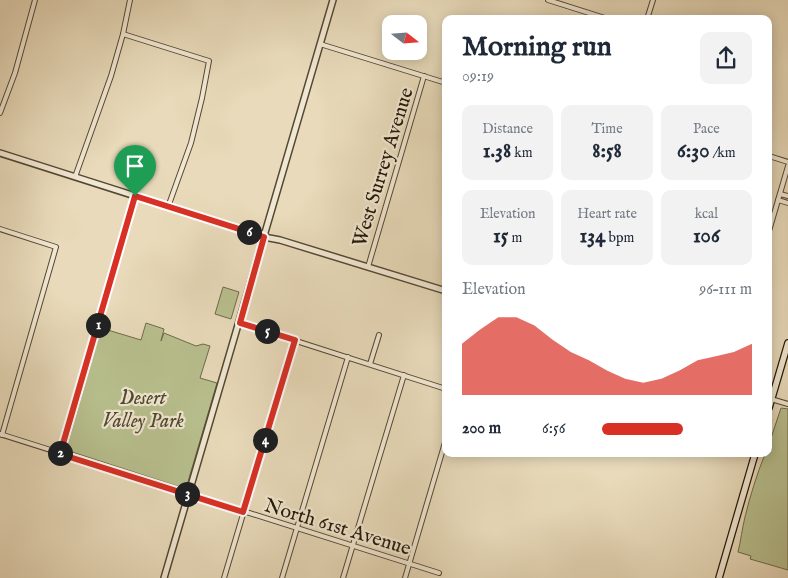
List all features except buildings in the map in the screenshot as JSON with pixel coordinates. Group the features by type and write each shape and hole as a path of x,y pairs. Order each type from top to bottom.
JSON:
{"main road":[{"path":"772,396 788,343"},
{"path":"719,578 754,457"}],"street":[{"path":"0,113 15,72 35,0"},
{"path":"75,177 108,84 123,34 130,0"},
{"path":"164,578 333,0"},
{"path":"548,0 596,15"},
{"path":"648,15 653,0"},
{"path":"123,34 209,61 202,98 190,143 168,207"},
{"path":"320,44 442,82"},
{"name":"West Surrey Avenue","path":"368,267 424,76"},
{"path":"0,153 264,237 280,240 442,290"},
{"path":"772,157 788,162"},
{"path":"772,221 788,166"},
{"path":"780,194 788,196"},
{"path":"60,454 135,196"},
{"path":"778,200 788,203"},
{"path":"0,229 56,248 1,434"},
{"path":"240,323 442,388"},
{"path":"370,364 379,335"},
{"path":"224,578 295,340"},
{"path":"282,578 348,357"},
{"path":"343,578 404,375"},
{"path":"772,399 788,404"},
{"name":"North 61st Avenue","path":"1,434 188,495 439,573"},
{"path":"405,578 442,453"}],"green space":[{"path":"223,287 239,292 231,319 215,314"},
{"name":"Desert Valley Park","path":"146,323 164,329 161,341 164,333 196,346 203,344 210,346 200,378 217,383 187,485 183,488 66,450 101,328 141,340"},
{"path":"781,408 788,409 788,570 750,559 751,556 738,552 751,493 759,469 764,457 772,457 772,435"}],"route":[{"path":"135,196 264,237 240,323 295,340 243,512 60,454 135,196"}]}
